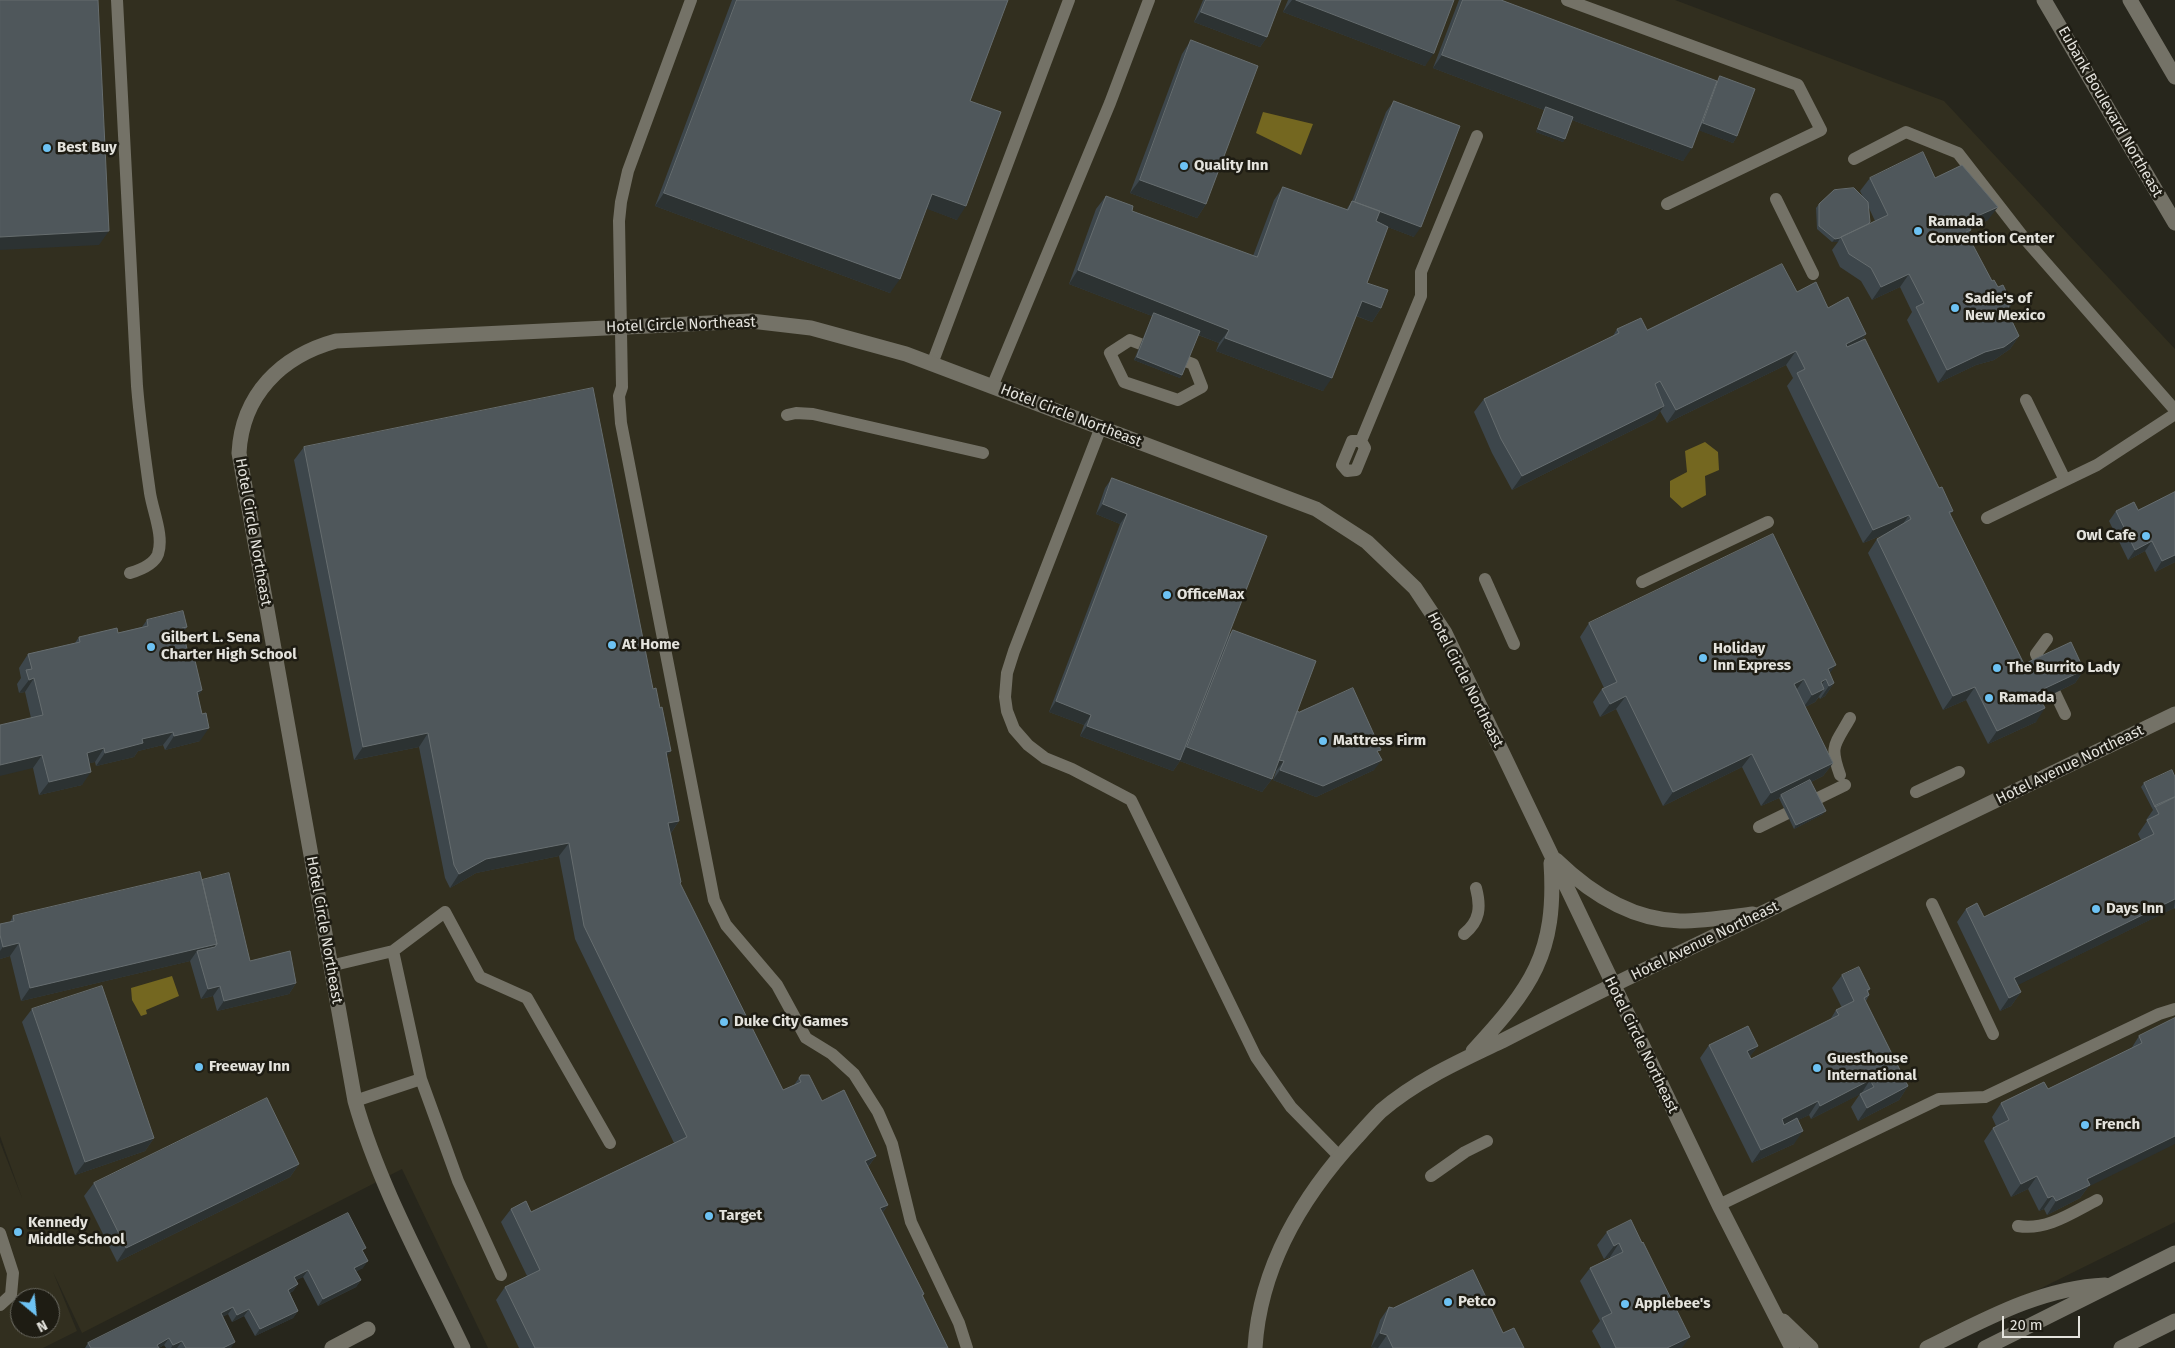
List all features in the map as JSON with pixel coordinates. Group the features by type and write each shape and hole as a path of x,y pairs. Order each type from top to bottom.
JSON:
{"street":[{"name":"Eubank Boulevard Northeast","path":"2044,0 2175,224"},
{"path":"2130,0 2175,77"},
{"name":"Hotel Circle Northeast","path":"463,1348 385,1183 363,1130 356,1101 238,453 242,426 263,387 287,363 310,350 336,341 751,321 810,328 906,354 1316,509 1367,542 1415,588 1445,634 1719,1205 1792,1348"},
{"name":"Hotel Avenue Northeast","path":"1255,1348 1260,1311 1274,1264 1296,1217 1310,1194 1339,1156 1379,1113 1400,1096 1436,1073 2175,714"},
{"path":"1550,854 1582,884 1596,894 1621,906 1648,915 1680,921 1764,912"},
{"path":"1467,1058 1514,1004 1536,971 1544,950 1550,913 1552,880 1550,854"},
{"path":"1985,1348 2175,1253"},
{"path":"1927,1348 2025,1301 2060,1291 2114,1285"},
{"path":"1766,1299 1792,1331 1811,1348"},
{"path":"2121,1348 2175,1321"},
{"path":"332,1348 368,1330"}],"lane":[{"path":"117,0 137,386 142,440 158,532 158,553 155,559 146,566 130,573"},
{"path":"691,0 624,186 619,221 622,387 619,396 621,423 714,900 726,925 777,985 806,1038 832,1054 854,1074 878,1112 892,1144 911,1222 960,1323 967,1348"},
{"path":"932,364 1069,0"},
{"path":"992,386 1110,104 1149,0"},
{"path":"1567,0 1798,85 1821,130 1667,204"},
{"path":"1854,160 1906,132 1958,153 2024,238 2175,410"},
{"path":"1361,441 1421,296 1421,272 1477,136"},
{"path":"1776,199 1813,274"},
{"path":"1130,340 1193,364 1202,387 1178,400 1124,382 1110,353 1130,340"},
{"path":"2026,400 2065,480"},
{"path":"787,415 796,413 813,414 983,453"},
{"path":"1987,518 2097,465 2175,414"},
{"path":"1101,427 1014,651 1007,674 1005,697 1010,720 1022,739 1045,758 1072,769 1131,800 1256,1057 1291,1107 1339,1156"},
{"path":"1642,582 1768,522"},
{"path":"1485,579 1514,644"},
{"path":"2041,665 2036,654 2047,639"},
{"path":"2055,693 2065,714"},
{"path":"1759,827 1843,780 1834,756 1836,741 1850,718"},
{"path":"1916,792 1960,772"},
{"path":"1464,934 1475,924 1478,917 1479,903 1476,888"},
{"path":"1932,904 1994,1034"},
{"path":"330,966 393,951 446,912 480,976 527,998 610,1143"},
{"path":"393,951 421,1079 458,1181 501,1275"},
{"path":"1719,1205 1939,1099 1985,1097 2158,1014 2175,1009"},
{"path":"356,1101 421,1079"},
{"path":"1431,1176 1465,1152 1488,1141"},
{"path":"2018,1226 2030,1228 2041,1226 2097,1200"},
{"path":"0,1234 13,1273 11,1295 0,1305"}],"shaded area":[{"path":"0,0 1675,0 1944,101 2175,349 2175,1222 1920,1348 488,1348 402,1169 82,1333 53,1272 60,1288 10,1288 10,1338 60,1338 60,1289 77,1331 43,1348 0,1348 0,1142 22,1198 0,1136"},
{"path":"1263,112 1313,124 1301,155 1256,133"},
{"path":"1705,442 1718,452 1719,470 1705,476 1706,495 1682,508 1670,497 1670,481 1687,472 1685,451"},
{"path":"172,976 179,996 146,1010 147,1014 141,1016 132,1000 131,988"}],"building":[{"name":"Best Buy","path":"0,0 98,0 109,231 0,237"},
{"path":"737,0 1008,0 970,101 1001,112 966,206 932,194 900,279 664,193"},
{"path":"1206,0 1281,0 1267,37 1201,12"},
{"path":"1296,0 1454,0 1434,53"},
{"path":"1463,0 1501,0 1717,81 1692,148 1442,55"},
{"path":"1191,40 1258,66 1206,204 1140,180"},
{"path":"1720,76 1755,89 1737,136 1703,123"},
{"path":"1394,101 1460,126 1421,227 1355,202"},
{"path":"1546,107 1573,117 1565,139 1538,129"},
{"path":"1923,152 1935,178 1962,165 1998,207 1966,221 1971,230 1966,232 1992,281 1994,280 1998,287 2003,285 2012,304 2008,306 2011,314 2009,315 2019,336 2004,347 1985,352 1947,370 1916,307 1924,303 1909,274 1881,287 1871,268 1849,254 1841,237 1888,215 1870,178"},
{"path":"1283,187 1348,210 1352,201 1380,211 1376,221 1388,227 1367,283 1388,290 1381,308 1362,301 1332,378 1225,338 1229,330 1078,270 1106,196 1133,206 1132,211 1257,257"},
{"path":"1854,188 1868,202 1870,222 1835,239 1819,226 1819,204 1834,190"},
{"path":"1782,264 1797,292 1816,282 1828,308 1848,297 1866,334 1846,344 1847,347 1865,339 1939,488 1942,487 1953,511 1949,512 2024,664 2071,642 2084,670 2037,692 2045,708 1997,731 1975,687 1953,696 1877,539 1911,519 1909,515 1873,530 1797,373 1805,369 1796,351 1676,410 1660,381 1655,384 1664,406 1522,476 1501,439 1484,399 1619,333 1617,329 1641,318 1647,330"},
{"path":"1154,313 1200,331 1182,375 1137,357"},
{"path":"593,388 653,689 656,688 660,708 662,707 671,751 666,752 679,821 668,823 680,883 783,1090 801,1082 799,1078 801,1075 809,1075 822,1101 844,1090 876,1156 865,1161 888,1205 880,1208 924,1294 922,1295 948,1348 535,1348 505,1287 540,1270 511,1209 526,1201 531,1212 687,1137 584,926 569,843 486,859 459,874 454,865 428,733 363,747 304,447"},
{"name":"OfficeMax","path":"1112,478 1267,536 1180,760 1087,726 1091,715 1056,701 1127,514 1103,504"},
{"name":"Owl Cafe","path":"2175,492 2175,555 2162,561 2152,541 2135,550 2116,511 2134,502 2138,510"},
{"name":"Holiday Inn Express","path":"1773,534 1836,665 1828,669 1834,683 1829,686 1826,679 1821,682 1824,689 1812,695 1804,679 1794,684 1833,763 1771,793 1752,754 1673,792 1626,696 1610,704 1602,689 1617,682 1589,623"},
{"path":"183,611 187,627 182,628 188,653 193,652 202,690 197,692 202,714 206,713 209,728 174,736 173,732 142,739 143,743 105,753 104,748 87,753 91,772 49,782 42,755 0,765 0,725 43,715 34,678 29,680 26,670 32,669 28,654 80,642 79,637 117,628 118,633 148,626 147,620"},
{"path":"1233,630 1316,661 1272,779 1187,747"},
{"name":"Mattress Firm","path":"1353,688 1381,750 1377,751 1382,760 1323,786 1280,770 1284,761 1279,760 1297,711 1299,712"},
{"path":"2172,770 2175,777 2175,797 2155,807 2144,783"},
{"path":"1810,780 1826,811 1796,825 1781,795"},
{"name":"Days Inn","path":"2175,797 2175,899 2014,978 2021,992 2009,998 1966,909 1977,903 1984,917 2154,834 2147,820 2159,814 2155,806"},
{"path":"200,872 217,944 30,988 19,943 3,947 0,924 14,921 13,916"},
{"path":"229,873 250,961 290,951 296,983 224,1001 220,986 208,989 197,951 215,947 217,944 202,880"},
{"name":"Guesthouse International","path":"1859,967 1870,989 1867,990 1869,995 1864,998 1908,1086 1867,1108 1860,1094 1874,1087 1870,1080 1820,1106 1818,1101 1782,1119 1784,1125 1797,1118 1803,1131 1761,1150 1709,1045 1748,1026 1758,1046 1747,1051 1751,1059 1839,1015 1836,1010 1854,1001 1842,975"},
{"path":"102,986 154,1138 85,1162 32,1009"},
{"name":"French","path":"2175,1018 2175,1136 2087,1179 2090,1185 2056,1201 2053,1196 2048,1198 2037,1176 2021,1184 1993,1128 2009,1120 2001,1103 2044,1082 2048,1089 2142,1043 2139,1036"},
{"path":"267,1098 299,1164 126,1248 94,1183"},
{"path":"348,1213 366,1248 362,1250 368,1261 354,1268 361,1280 323,1299 308,1270 294,1277 298,1284 288,1290 298,1311 260,1329 249,1309 237,1315 233,1307 221,1313 235,1342 223,1348 186,1348 182,1341 173,1345 169,1338 157,1345 159,1348 91,1348 88,1343"},
{"name":"Applebee's","path":"1631,1220 1690,1337 1667,1348 1616,1348 1602,1318 1612,1313 1590,1268 1623,1252 1619,1243 1614,1246 1607,1232"},
{"name":"Petco","path":"1473,1270 1503,1333 1514,1328 1524,1348 1393,1348 1387,1335 1380,1333 1389,1307 1393,1308"}],"place":[{"name":"Best Buy","path":"47,148"},
{"name":"Quality Inn","path":"1184,166"},
{"name":"Ramada Convention Center","path":"1918,231"},
{"name":"Sadie's of New Mexico","path":"1955,308"},
{"name":"Owl Cafe","path":"2146,536"},
{"name":"OfficeMax","path":"1167,595"},
{"name":"At Home","path":"612,645"},
{"name":"Gilbert L. Sena Charter High School","path":"151,647"},
{"name":"Holiday Inn Express","path":"1703,658"},
{"name":"The Burrito Lady","path":"1997,668"},
{"name":"Ramada","path":"1989,698"},
{"name":"Mattress Firm","path":"1323,741"},
{"name":"Days Inn","path":"2096,909"},
{"name":"Duke City Games","path":"724,1022"},
{"name":"Freeway Inn","path":"199,1067"},
{"name":"Guesthouse International","path":"1817,1068"},
{"name":"French","path":"2085,1125"},
{"name":"Target","path":"709,1216"},
{"name":"Kennedy Middle School","path":"18,1232"},
{"name":"Petco","path":"1448,1302"},
{"name":"Applebee's","path":"1625,1304"}]}
